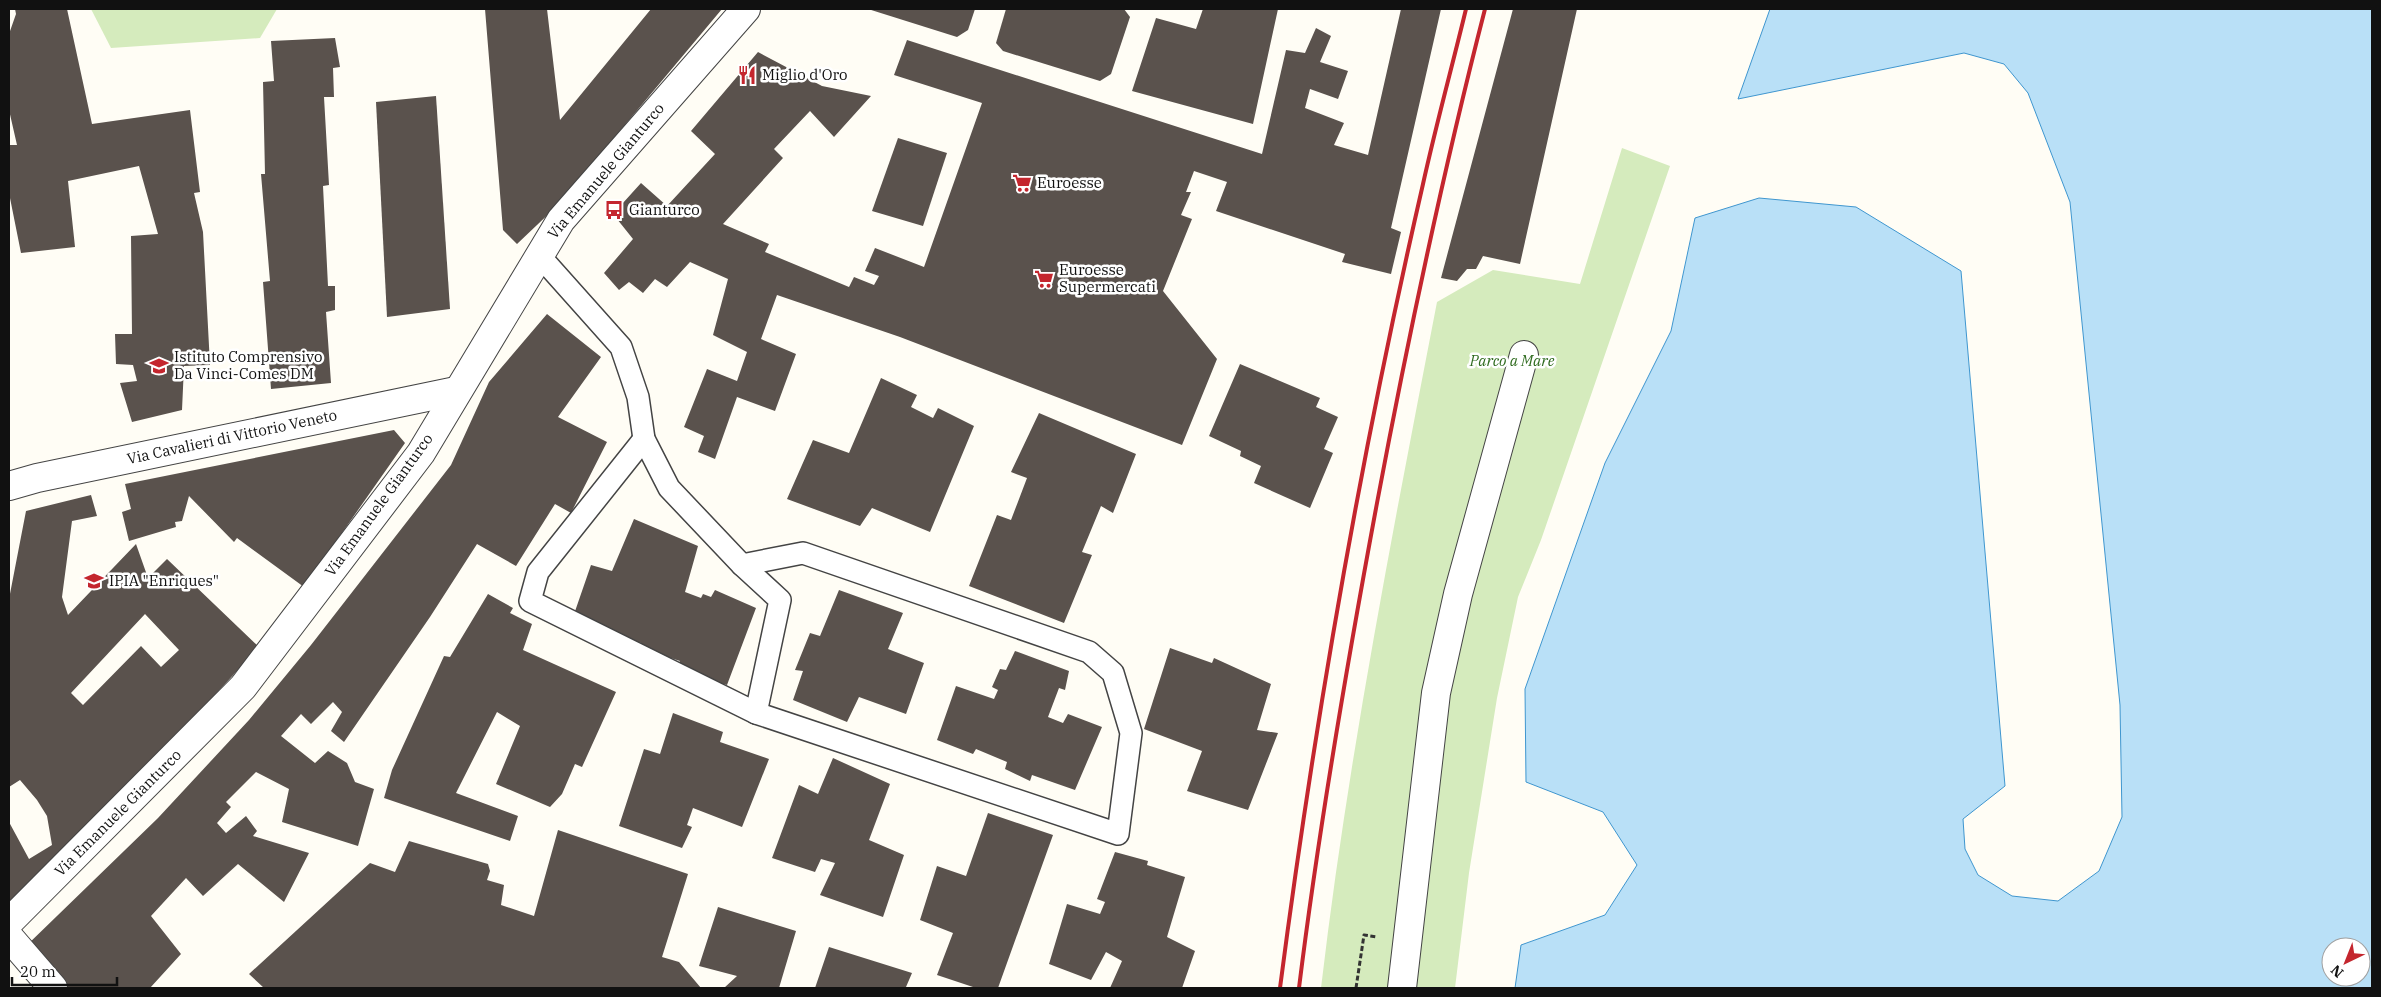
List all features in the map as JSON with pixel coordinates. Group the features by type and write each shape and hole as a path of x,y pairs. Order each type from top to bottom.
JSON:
{"street":[{"name":"Via Emanuele Gianturco","path":"9,922 243,686 421,453 538,254 561,220 746,9"},
{"path":"1402,988 1436,693 1458,594 1524,355"},
{"name":"Via Cavalieri di Vittorio Veneto","path":"9,486 36,478 456,391"},
{"path":"9,937 53,988"}],"lane":[{"path":"538,254 621,347 638,397 644,439 669,488 742,565 780,600 756,713"},
{"path":"644,439 538,572 530,600 756,713 1118,834 1131,733 1113,673 1089,652 803,553 742,565"}],"green space":[{"path":"91,9 277,9 260,38 111,48"},
{"name":"Parco a Mare","path":"1622,148 1670,166 1541,540 1518,597 1497,698 1469,873 1455,988 1321,988 1344,816 1358,730 1388,559 1437,302 1493,270 1580,284"}],"water":[{"path":"1770,9 2372,9 2372,988 1515,988 1521,945 1605,915 1637,865 1603,812 1526,782 1525,689 1605,463 1671,331 1695,218 1759,198 1856,207 1961,271 2005,786 1963,819 1965,849 1978,875 2012,896 2058,901 2099,871 2122,817 2120,705 2070,202 2028,93 2004,64 1964,53 1738,99"}],"building":[{"path":"15,9 67,9 92,124 190,110 200,192 194,193 203,232 210,365 184,366 182,410 132,422 120,383 137,381 133,365 116,364 115,334 132,334 131,236 158,234 139,166 68,181 75,247 21,253 9,193 9,145 17,145 9,110 9,34 16,14"},
{"path":"485,9 547,9 560,120 651,9 722,9 557,206 517,244 503,230"},
{"path":"868,9 975,9 968,30 957,37"},
{"path":"1006,9 1124,9 1130,17 1111,74 1100,81 1003,51 996,43"},
{"path":"1203,9 1278,9 1253,124 1132,91 1156,18 1196,29"},
{"path":"1401,9 1441,9 1391,228 1401,232 1391,274 1342,262 1345,254 1216,211 1227,182 1194,171 1186,192 1191,192 1181,215 1192,219 1163,291 1217,359 1182,445 900,337 777,295 761,339 796,354 775,411 737,397 715,459 698,452 704,436 684,427 707,369 737,381 747,352 713,335 728,279 690,262 667,287 655,279 643,293 629,282 619,290 604,273 633,239 613,214 641,183 667,206 715,154 691,131 758,52 822,86 871,96 834,137 810,111 774,149 783,158 723,224 769,244 765,252 849,287 854,277 874,285 879,276 865,271 875,248 924,267 982,103 894,75 907,40 1262,154 1286,50 1305,53 1316,28 1331,36 1320,62 1348,71 1338,99 1310,89 1305,108 1344,123 1334,145 1368,155"},
{"path":"1513,9 1577,9 1520,264 1483,256 1476,269 1467,269 1457,281 1441,278"},
{"path":"335,38 340,67 333,68 334,97 324,97 329,185 323,186 328,286 335,286 335,310 326,312 331,383 271,389 263,282 270,281 261,174 265,174 263,82 274,81 271,41"},
{"path":"436,96 450,309 387,317 376,102"},
{"path":"898,138 947,153 923,226 872,211"},
{"path":"547,314 601,357 558,417 607,442 571,513 555,504 516,566 477,544 430,617 344,742 331,731 342,712 333,702 311,724 301,714 281,736 315,763 328,751 347,763 355,782 374,789 358,846 282,822 289,789 256,772 226,802 231,807 217,823 226,833 246,816 257,831 253,836 309,853 284,902 238,864 203,896 186,878 151,916 181,954 150,988 58,988 24,948 158,818 249,720 311,645 451,465 489,382"},
{"path":"1240,364 1320,398 1316,407 1338,417 1324,449 1333,453 1310,508 1254,483 1261,466 1240,456 1241,451 1209,436"},
{"path":"881,378 917,395 911,407 933,418 938,408 974,426 930,532 872,508 860,526 787,499 813,440 849,453"},
{"path":"1039,413 1136,454 1113,513 1101,506 1082,552 1092,555 1064,623 969,586 997,515 1011,520 1027,478 1011,472"},
{"path":"394,430 405,443 304,587 237,538 234,542 189,496 182,521 175,522 176,527 129,541 122,512 131,509 125,484"},
{"path":"91,495 97,516 72,521 62,597 68,615 136,544 148,578 167,559 259,647 64,859 9,906 9,822 29,859 52,845 47,816 37,800 20,780 9,787 9,599 26,511","holes":["145,614 179,650 161,667 141,646 83,705 71,693"]},
{"path":"634,519 698,546 685,592 701,598 703,594 711,597 715,590 756,608 727,685 674,670 680,661 640,648 641,643 572,620 591,565 612,571"},
{"path":"839,590 903,613 888,649 924,663 906,714 859,697 847,722 793,700 803,671 795,670 810,633 820,636"},
{"path":"488,594 513,608 510,613 532,624 523,650 616,692 582,767 575,764 562,794 550,807 496,784 520,726 497,712 456,793 518,816 510,841 384,798 392,770 444,656 450,657"},
{"path":"1170,648 1212,663 1214,658 1271,684 1257,730 1278,733 1248,810 1187,791 1202,751 1144,729"},
{"path":"1015,651 1069,671 1065,690 1059,688 1048,717 1063,723 1068,714 1102,727 1075,790 1032,775 1030,781 1005,769 1007,762 976,749 973,754 937,740 956,686 994,699 998,690 992,687 1000,669 1006,670"},
{"path":"673,713 723,732 720,742 769,759 742,827 693,808 687,825 692,827 682,848 619,826 644,749 660,754"},
{"path":"833,758 890,784 869,840 904,855 883,917 820,895 835,863 821,859 815,872 772,858 799,785 818,794"},
{"path":"988,813 1053,835 998,988 976,988 937,975 953,933 920,920 937,866 966,876"},
{"path":"558,830 688,874 662,957 679,962 701,988 264,988 249,974 370,863 395,872 409,841 488,864 490,871 487,880 504,885 501,905 534,916"},
{"path":"1115,852 1148,861 1147,865 1185,877 1167,937 1195,951 1182,988 1110,988 1122,961 1106,952 1091,980 1049,964 1067,904 1100,914 1105,902 1097,899"},
{"path":"718,907 796,931 779,988 724,988 737,976 699,966"},
{"path":"829,947 912,973 906,987 909,988 815,988"}],"railway":[{"path":"1280,988 1325,685 1360,484 1428,162 1466,9"},
{"path":"1299,988 1334,745 1377,503 1427,255 1485,9"}],"place":[{"name":"Miglio d'Oro","path":"747,75"},
{"name":"Euroesse","path":"1022,183"},
{"name":"Gianturco","path":"614,210"},
{"name":"Euroesse Supermercati","path":"1044,279"},
{"name":"Istituto Comprensivo Da Vinci-Comes DM","path":"159,366"},
{"name":"IPIA \"Enriques\"","path":"94,581"}]}
